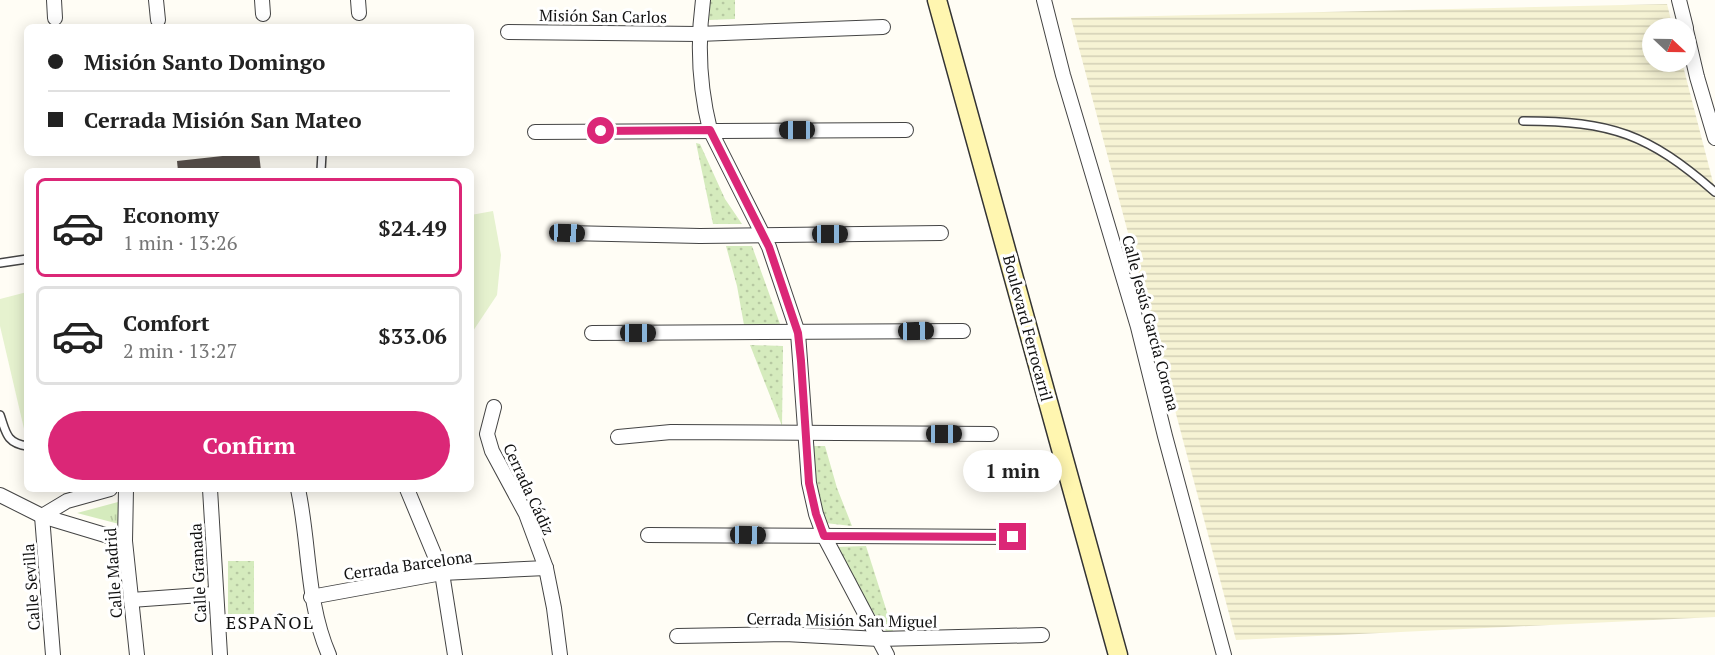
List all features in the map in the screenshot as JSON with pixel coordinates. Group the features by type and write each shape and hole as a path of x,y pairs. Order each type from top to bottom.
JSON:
{"main road":[{"name":"Boulevard Ferrocarril","path":"937,0 1118,655"}],"street":[{"path":"54,0 55,18"},
{"path":"156,0 158,20"},
{"path":"703,0 698,34 700,79 710,130 769,247 798,333 809,483 816,514 824,536 887,655"},
{"name":"Calle Jesús García Corona","path":"1044,0 1063,75 1138,327 1224,655"},
{"path":"1679,0 1683,18"},
{"name":"Misión San Carlos","path":"508,32 698,34 884,27"},
{"path":"1696,72 1715,138"},
{"path":"535,132 906,130"},
{"path":"567,233 678,236 941,234"},
{"path":"592,333 963,331"},
{"name":"Cerrada Cádiz","path":"494,407 488,434 492,451 526,514 546,568 560,655"},
{"path":"618,437 682,432 991,434"},
{"path":"42,516 68,501 100,492"},
{"name":"Calle Madrid","path":"126,492 125,541 137,655"},
{"name":"Calle Granada","path":"210,492 220,655"},
{"path":"298,492 311,597 329,655"},
{"path":"408,492 442,573 455,655"},
{"path":"0,495 42,516 125,541"},
{"name":"Calle Sevilla","path":"42,516 53,655"},
{"path":"648,535 1013,537"},
{"name":"Cerrada Barcelona","path":"311,597 442,573 546,568"},
{"path":"131,600 215,594"},
{"name":"Cerrada Misión San Miguel","path":"677,636 785,634 879,639 1042,634"}],"lane":[{"path":"1523,121 1577,122 1626,133 1679,162 1715,192"},
{"path":"0,262 24,259"},
{"path":"0,415 9,438 24,445"}],"shaded area":[{"path":"1667,4 1670,18 1642,18 1642,72 1685,72 1715,190 1715,617 1236,640 1071,18"}],"green space":[{"path":"710,0 735,0 735,19 709,20"},
{"path":"696,143 700,144 725,199 742,224 713,224"},
{"path":"493,211 501,255 497,295 474,330 474,214"},
{"path":"726,246 752,246 780,324 744,325 737,286"},
{"path":"24,293 24,429 0,326 0,299"},
{"path":"750,345 783,346 782,426"},
{"path":"814,446 825,446 837,488 852,526 825,523 815,488"},
{"path":"118,502 119,524 77,513"},
{"path":"866,546 893,631 886,631 857,588 836,547"},
{"path":"228,561 254,561 254,614 228,614"}],"building":[{"path":"223,156 259,156 261,168 178,168 177,161"}],"district":[{"name":"ESPAÑOL","path":"270,622"}],"route":[{"path":"601,131 710,130 769,247 798,333 809,483 824,536 1013,537"}]}
